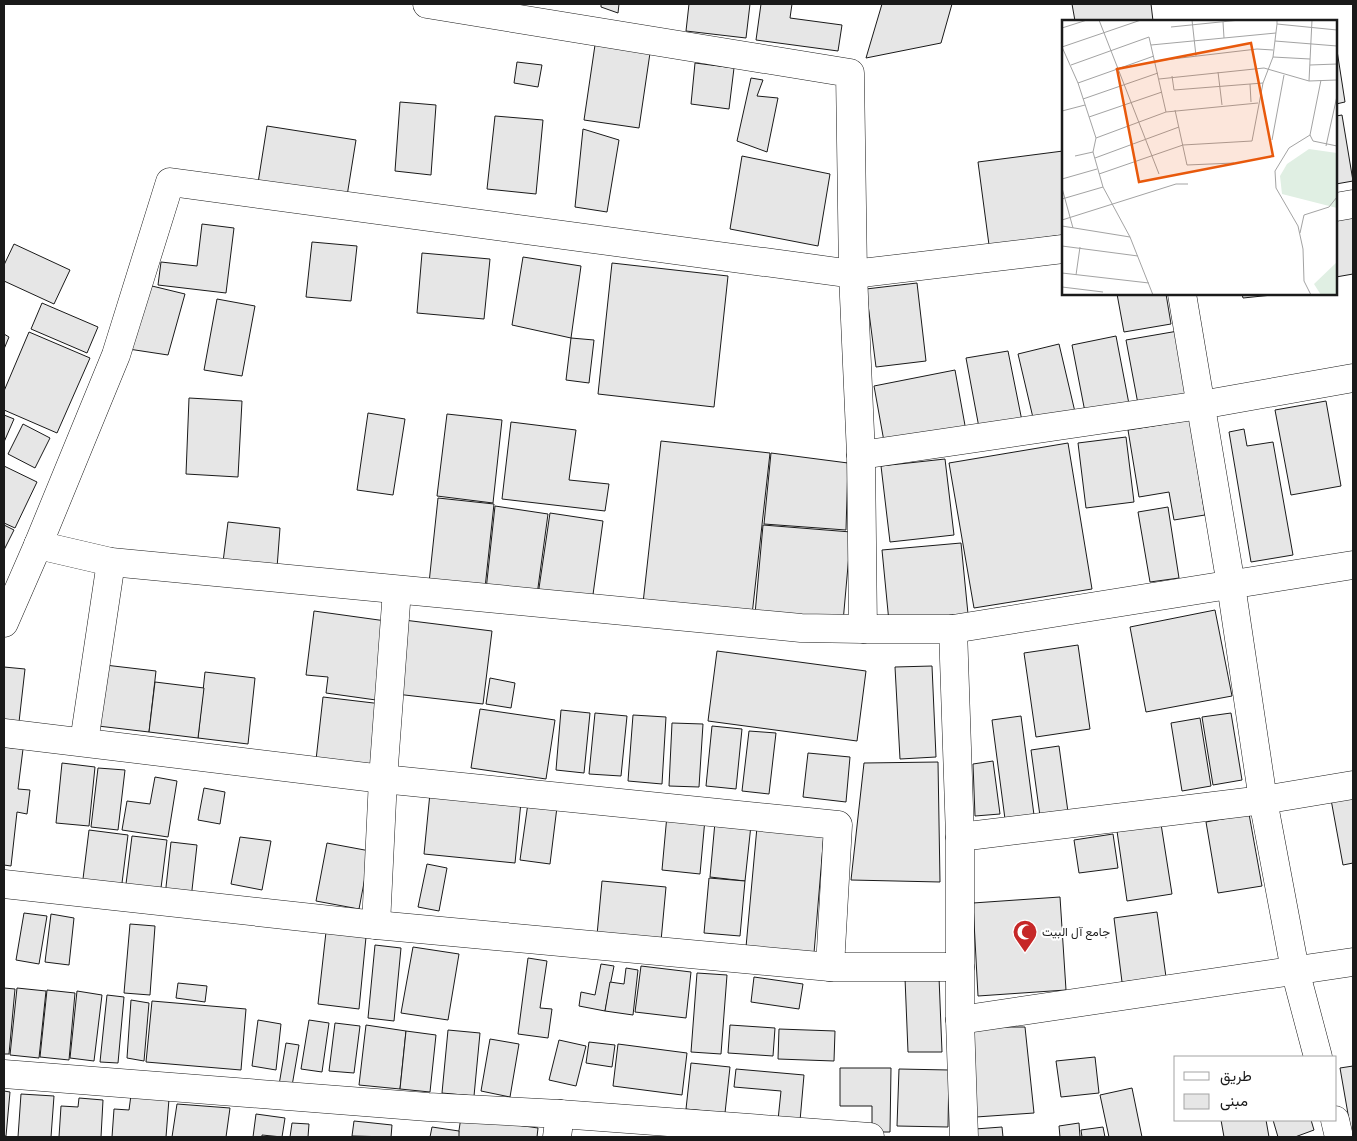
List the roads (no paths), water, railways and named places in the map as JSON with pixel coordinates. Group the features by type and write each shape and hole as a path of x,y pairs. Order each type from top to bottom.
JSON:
{"street":[{"path":"427,4 850,73 853,274 862,456 863,629"},
{"path":"4,623 116,355 170,182 853,274 1062,249"},
{"path":"1337,208 1353,204"},
{"path":"1182,295 1231,585 1264,800 1295,970 1318,1056"},
{"path":"862,456 1201,405 1353,378"},
{"path":"38,545 111,562 801,628 863,629 953,629 1353,565"},
{"path":"84,742 111,562"},
{"path":"376,926 383,779 397,590"},
{"path":"953,629 960,836 960,1020 964,1137"},
{"path":"4,733 383,779 838,825 830,967"},
{"path":"960,836 1264,800 1353,785"},
{"path":"4,884 376,926 830,967 960,967"},
{"path":"960,1020 1353,962"},
{"path":"4,1074 428,1107 559,1126 870,1137"},
{"path":"1335,1121 1339,1137"}],"place":[{"name":"جامع آل البيت","path":"1025,953"}]}
